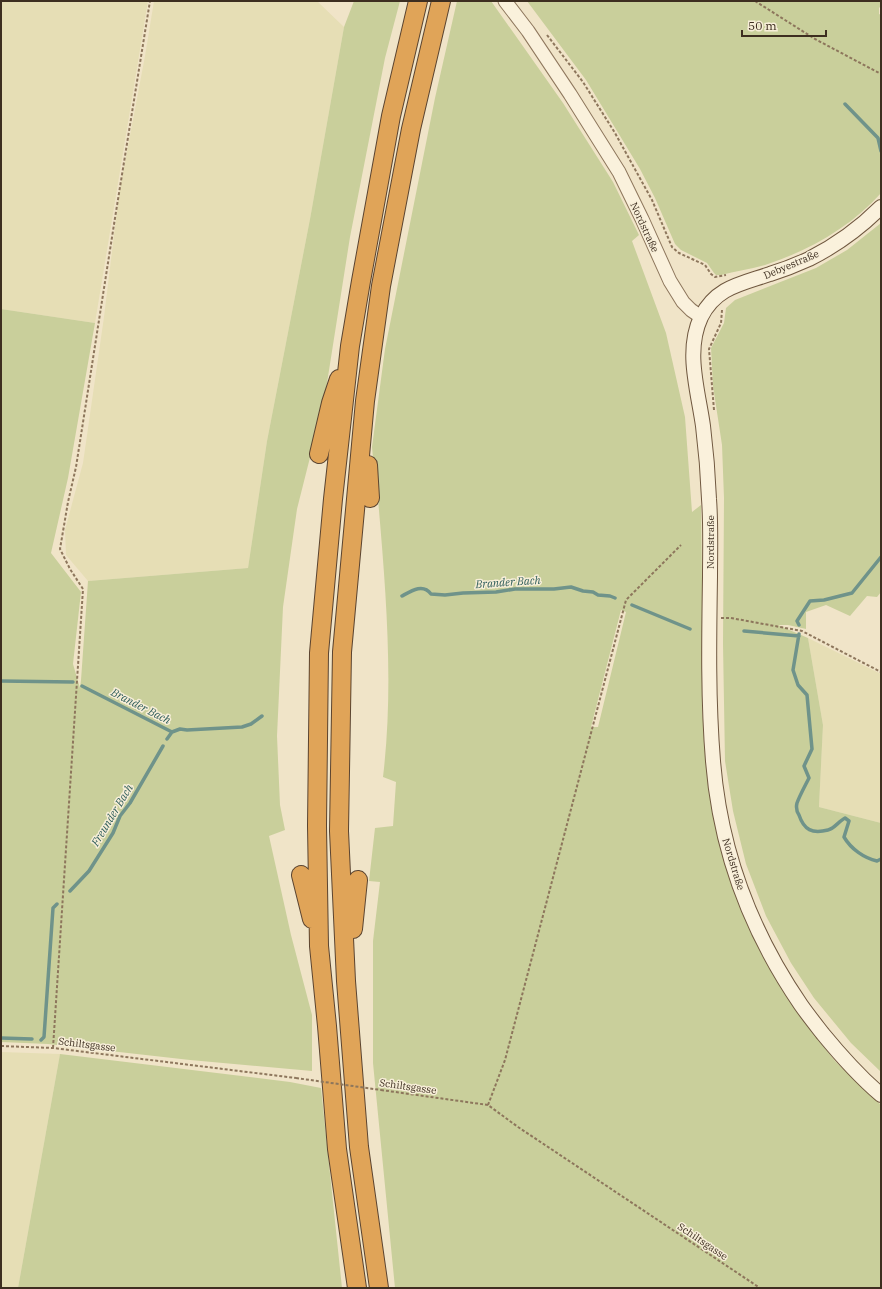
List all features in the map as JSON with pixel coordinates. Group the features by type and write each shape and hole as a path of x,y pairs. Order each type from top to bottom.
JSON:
{"highway":[{"path":"357,1288 337,1149 319,946 317,826 319,654 333,498 350,346 391,116 418,1"},
{"path":"379,1288 359,1147 346,981 339,831 342,652 365,401 381,286 411,129 441,1"},
{"path":"318,454 331,403 350,346"},
{"path":"365,401 370,436 368,461 370,498"},
{"path":"301,875 319,946"},
{"path":"346,981 358,880"}],"main road":[{"name":"Debyestraße","path":"701,317 708,306 719,295 734,285 771,274 809,259 841,240 870,218 881,207"},
{"name":"Nordstraße","path":"701,317 696,329 693,346 693,366 706,446 710,500 710,706 713,762 720,814 734,871 754,923 779,972 802,1007 841,1055 881,1095"}],"street":[{"name":"Nordstraße","path":"505,1 532,38 619,172 670,281 683,302 701,317"}],"path":[{"path":"53,1048 83,588 70,569 60,549 76,467 114,218 150,1"},
{"path":"756,1 815,39 881,74"},
{"path":"544,32 583,82 615,133 652,200 672,247 679,253 705,265 715,277 726,275"},
{"path":"715,416 709,349 721,323 722,308"},
{"path":"488,1105 505,1060 626,600 681,545"},
{"path":"731,618 802,631 881,672"},
{"name":"Schiltsgasse","path":"1,1046 53,1048 296,1078 488,1105 518,1127 760,1288"}],"shaded area":[{"path":"1,1 148,1 95,323 1,309"},
{"path":"154,1 317,1 344,27 310,219 267,441 248,568 88,581 66,555 65,530 83,463 104,317 119,194"},
{"path":"808,638 881,674 881,823 819,807 823,725"},
{"path":"1,1052 60,1054 18,1288 1,1288"}],"green space":[{"path":"354,1 400,1 385,58 350,237 324,402 297,509 283,607 277,736 280,805 285,830 269,836 291,935 312,1015 312,1071 190,1060 48,1044 1,1042 1,309 95,323 68,478 51,553 81,592 73,664 80,688 88,581 248,568 267,441 310,219 344,27"},
{"path":"457,1 491,1 563,103 613,182 639,235 632,241 666,333 685,417 692,512 701,505 703,655 702,707 706,763 713,815 728,872 749,926 774,975 796,1011 835,1061 881,1105 881,1288 395,1288 373,1063 373,941 380,882 369,881 375,828 393,826 396,782 383,777 388,708 388,638 381,534 372,447 385,349 435,98","holes":["621,610 626,612 598,727 591,727"]},
{"path":"527,1 881,1 879,14 881,15 881,193 870,205 844,226 799,252 768,264 716,275 707,263 681,250 675,244 655,198 640,169 586,80"},
{"path":"881,223 881,592 877,597 867,596 850,616 826,605 806,612 806,629 788,625 778,625 808,638 823,725 819,807 881,823 881,1072 851,1043 814,998 791,963 766,916 746,864 733,811 725,761 723,644 724,498 722,445 713,386 711,348 724,323 726,308 735,300 816,268 847,250"},
{"path":"60,1054 290,1082 321,1088 342,1288 18,1288"}],"waterway":[{"path":"845,104 878,138 881,151"},
{"path":"799,625 797,621 810,601 824,600 852,593 881,557"},
{"name":"Brander Bach","path":"402,596 413,590 421,588 431,594 445,595 496,592 515,589 554,589 571,587 583,591 593,592 598,595 615,598"},
{"name":"Brander Bach","path":"632,605 690,629"},
{"name":"Brander Bach","path":"744,631 799,636"},
{"path":"799,634 793,670 798,685 807,695 812,749 804,766 809,778 797,803 798,812 803,824 809,830 813,831 830,829 845,818 849,821 844,837 850,845 867,858 877,861 881,859"},
{"name":"Brander Bach","path":"1,681 73,682"},
{"name":"Brander Bach","path":"82,686 172,732 180,729 187,730 242,727 251,724 262,716"},
{"name":"Freunder Bach","path":"167,739 172,732"},
{"name":"Freunder Bach","path":"70,891 89,871 113,833 120,816 130,803 163,746"},
{"name":"Freunder Bach","path":"41,1040 44,1037 53,908 57,904"},
{"name":"Freunder Bach","path":"1,1038 32,1039"}]}
